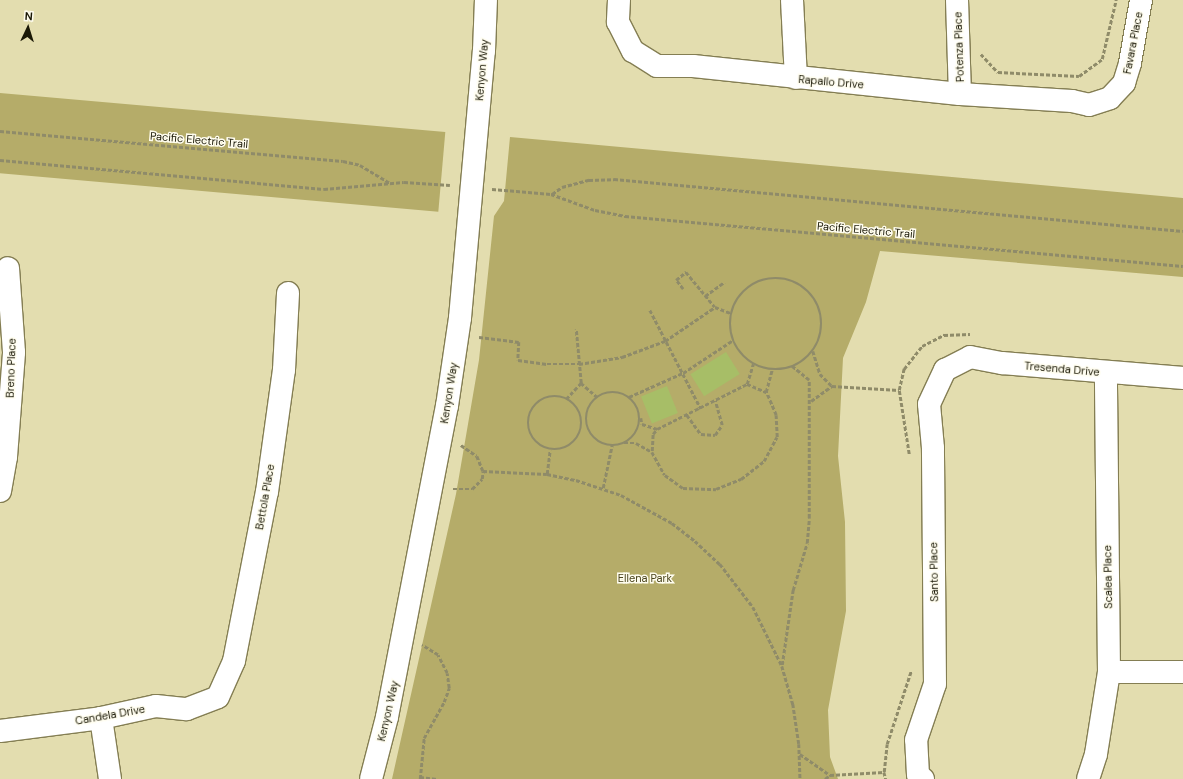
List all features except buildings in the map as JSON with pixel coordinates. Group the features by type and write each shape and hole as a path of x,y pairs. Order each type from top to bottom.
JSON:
{"street":[{"name":"Kenyon Way","path":"371,779 393,687 448,399 460,318 484,51 486,0"},
{"name":"Rapallo Drive","path":"619,0 618,22 633,51 657,66 693,66 960,94 1034,97"},
{"path":"792,0 796,78"},
{"name":"Potenza Place","path":"957,0 960,94"},
{"name":"Favara Place","path":"1034,97 1089,105 1110,98 1124,83 1141,0"},
{"name":"Breno Place","path":"0,491 6,457 14,352 8,268"},
{"name":"Bettola Place","path":"218,697 234,661 267,492 284,370 288,293"},
{"name":"Tresenda Drive","path":"945,370 970,357 1002,363 1106,373 1183,378"},
{"name":"Santo Place","path":"921,777 916,740 935,684 933,448 929,404 945,370"},
{"name":"Scalea Place","path":"1088,779 1096,754 1110,672 1106,373"},
{"path":"1110,672 1183,672"},
{"name":"Candela Drive","path":"0,731 102,718 156,706 187,709 218,697"},
{"path":"102,718 110,779"}],"path":[{"path":"977,49 998,72 1079,76 1102,59 1116,0"},
{"name":"Pacific Electric Trail","path":"0,131 343,161 360,164 390,183"},
{"path":"0,160 324,189 390,183 437,184"},
{"path":"551,194 562,187 589,180 614,179 1183,231"},
{"name":"Pacific Electric Trail","path":"493,189 551,194 595,210 625,216 1183,266"},
{"path":"683,289 676,280 686,272 715,307 731,313"},
{"path":"776,278 791,280 804,288 815,299 820,314 822,329 809,356 792,366 772,369 753,364 742,355 733,340 730,328 731,313 742,293 760,280 776,278"},
{"path":"705,296 724,282"},
{"path":"476,344 477,336 519,342 518,360 547,364 578,364 622,357 665,341 715,307"},
{"path":"650,310 701,409"},
{"path":"576,329 578,364 581,383 598,397"},
{"path":"628,397 683,373 733,340"},
{"path":"812,350 820,374 832,386"},
{"path":"652,452 653,434 657,429 701,409 747,384 753,364"},
{"path":"782,666 793,590 807,543 807,428 810,401 809,380 792,366"},
{"path":"657,429 642,424 637,407 628,397 615,392 598,397 587,412 589,429 600,442 612,445 636,443 652,452 665,475 683,488 716,489 741,479 764,461 777,437 776,415 766,392 772,369"},
{"path":"566,399 581,383"},
{"path":"747,384 766,392"},
{"path":"810,401 832,386 899,390 910,458"},
{"path":"557,396 566,399 579,412 581,430 572,444 565,448 550,450 534,441 528,425 529,416 533,408 544,399 557,396"},
{"path":"687,415 701,434 715,435 722,425 715,401"},
{"path":"624,443 637,432 640,416"},
{"path":"459,452 462,438"},
{"path":"452,489 472,489 482,479 483,471 477,456 461,445"},
{"path":"603,488 612,445"},
{"path":"548,474 550,450"},
{"path":"483,471 548,474 603,488 646,508 672,523 695,541 720,564 753,608 782,666 793,704 800,754 800,779"},
{"path":"451,496 454,482"},
{"path":"419,643 438,655 447,673 448,688 444,702 424,738 420,778 437,779"},
{"path":"886,779 884,772 887,744 912,670"},
{"path":"800,754 830,775"},
{"path":"825,779 830,775 884,772"}],"green space":[{"path":"0,93 445,132 438,212 0,173"},
{"name":"Ellena Park","path":"510,137 1183,198 1183,277 880,251 866,302 843,358 838,456 845,522 846,611 828,710 830,757 838,779 392,779 456,494 479,360 494,216 504,201"}]}
